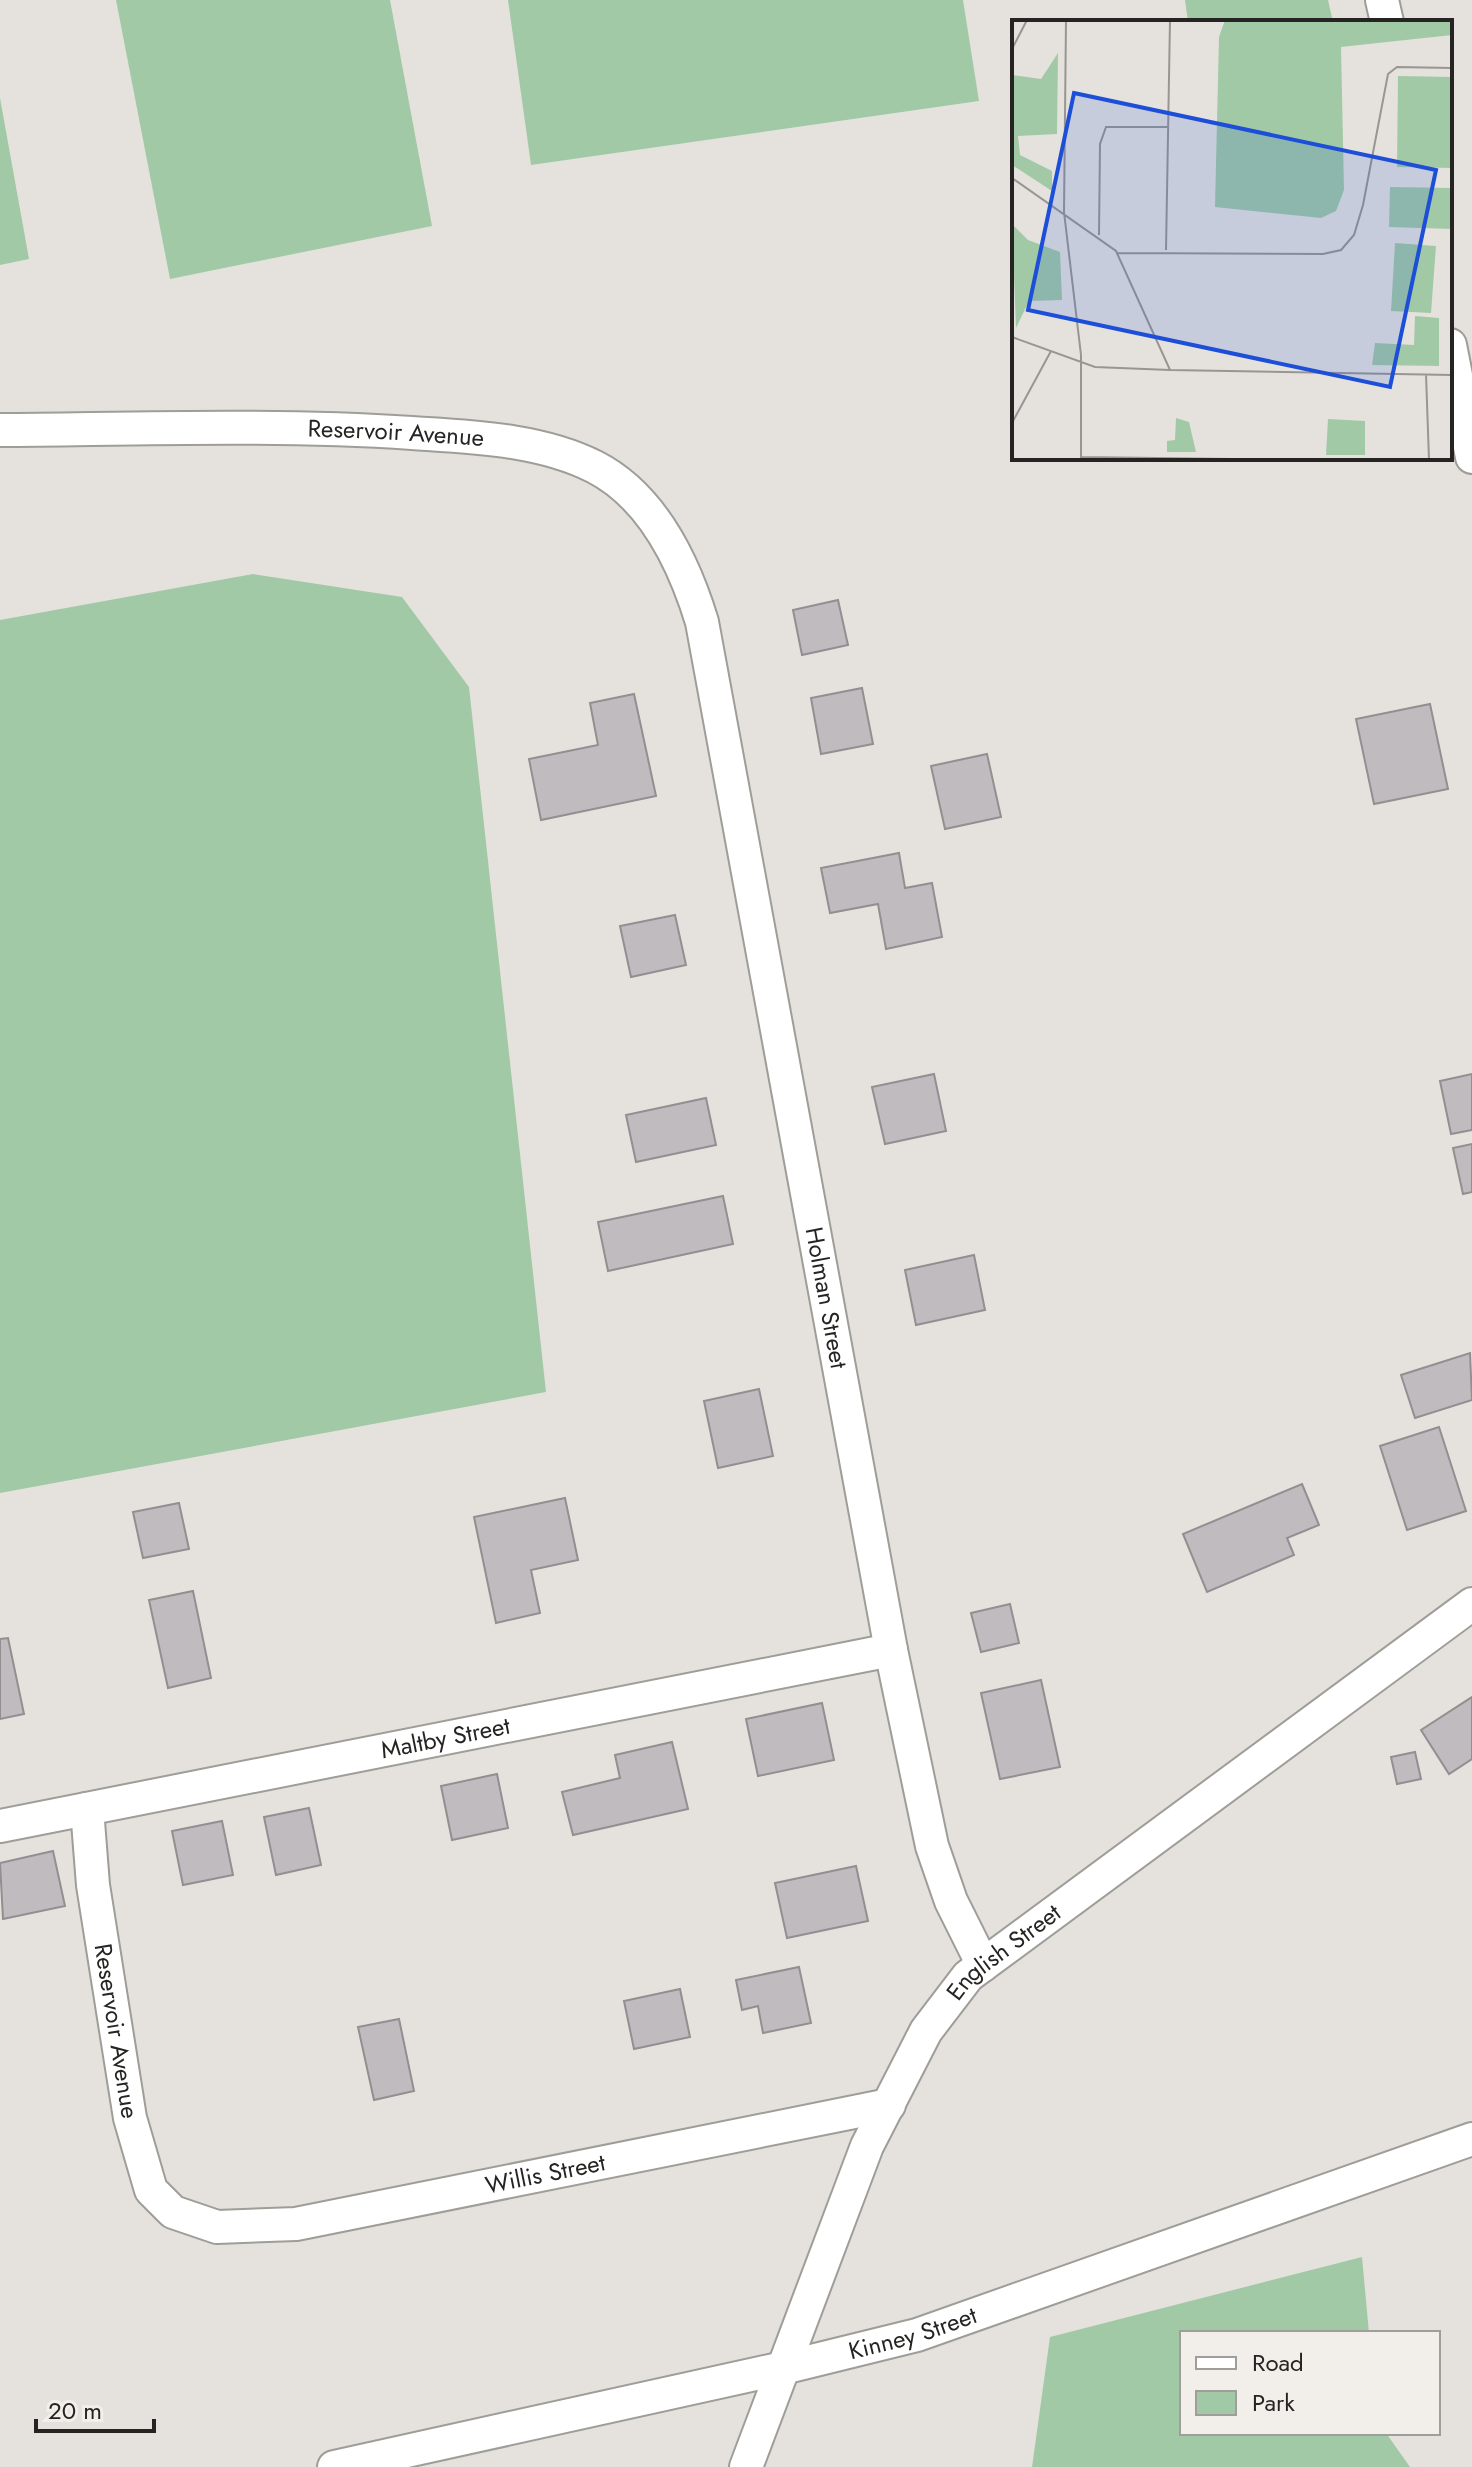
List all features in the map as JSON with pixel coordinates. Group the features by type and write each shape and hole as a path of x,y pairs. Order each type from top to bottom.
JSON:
{"street":[{"path":"1382,0 1387,20"},
{"path":"1452,355 1472,457"},
{"name":"Reservoir Avenue","path":"0,430 328,428 531,445 596,468 649,511 689,578 702,622"},
{"name":"Holman Street","path":"702,622 891,1650 932,1846 951,1901 983,1965"},
{"name":"English Street","path":"746,2467 867,2146 926,2031 968,1976 1472,1604"},
{"name":"Maltby Street","path":"0,1826 891,1650"},
{"name":"Reservoir Avenue","path":"87,1809 93,1885 130,2118 151,2190 173,2212 199,2221"},
{"name":"Willis Street","path":"199,2221 217,2227 296,2224 889,2105"},
{"name":"Kinney Street","path":"334,2467 783,2368 917,2335 1472,2139"}],"green space":[{"path":"116,0 390,0 432,226 170,279"},
{"path":"508,0 963,0 979,101 531,165"},
{"path":"1185,0 1328,0 1333,20 1188,20"},
{"path":"0,98 29,259 0,265"},
{"path":"253,574 402,597 469,687 546,1392 0,1493 0,620"},
{"path":"1362,2257 1369,2331 1180,2331 1180,2435 1387,2435 1410,2467 1032,2467 1050,2337"}],"building":[{"path":"838,600 848,645 802,655 793,610"},
{"path":"862,688 873,744 821,754 811,698"},
{"path":"634,694 656,796 541,820 529,759 598,745 590,703"},
{"path":"1430,704 1448,789 1374,804 1356,719"},
{"path":"987,754 1001,817 945,829 931,766"},
{"path":"899,853 905,888 932,883 942,937 886,949 878,904 830,913 821,868"},
{"path":"675,915 686,965 631,977 620,926"},
{"path":"934,1074 946,1131 885,1144 872,1087"},
{"path":"1472,1074 1472,1130 1451,1134 1440,1081"},
{"path":"706,1098 716,1145 636,1162 626,1115"},
{"path":"1472,1144 1472,1192 1463,1194 1453,1148"},
{"path":"723,1196 733,1244 608,1271 598,1222"},
{"path":"974,1255 985,1310 916,1325 905,1270"},
{"path":"1470,1353 1472,1400 1415,1418 1401,1375"},
{"path":"759,1389 773,1456 718,1468 704,1401"},
{"path":"1439,1427 1466,1511 1407,1530 1380,1446"},
{"path":"1302,1484 1319,1525 1287,1538 1294,1555 1207,1592 1183,1534"},
{"path":"565,1498 578,1560 531,1570 540,1613 496,1623 474,1517"},
{"path":"179,1503 189,1549 143,1558 133,1512"},
{"path":"193,1591 211,1678 168,1688 149,1600"},
{"path":"1010,1604 1019,1643 981,1652 971,1613"},
{"path":"8,1638 24,1714 0,1719 0,1639"},
{"path":"1041,1680 1060,1767 1000,1779 981,1693"},
{"path":"1472,1697 1472,1759 1449,1774 1421,1730"},
{"path":"822,1703 834,1760 758,1776 746,1719"},
{"path":"672,1742 688,1809 573,1835 562,1792 620,1778 615,1755"},
{"path":"1415,1752 1421,1779 1397,1784 1391,1757"},
{"path":"497,1774 508,1828 452,1840 441,1786"},
{"path":"309,1808 321,1865 276,1875 264,1817"},
{"path":"222,1821 233,1875 183,1885 172,1831"},
{"path":"53,1851 65,1906 3,1919 0,1863"},
{"path":"856,1866 868,1921 787,1938 775,1883"},
{"path":"799,1967 811,2023 763,2033 758,2006 742,2010 736,1980"},
{"path":"680,1989 690,2037 634,2049 624,2001"},
{"path":"399,2019 414,2091 374,2100 358,2027"}]}
